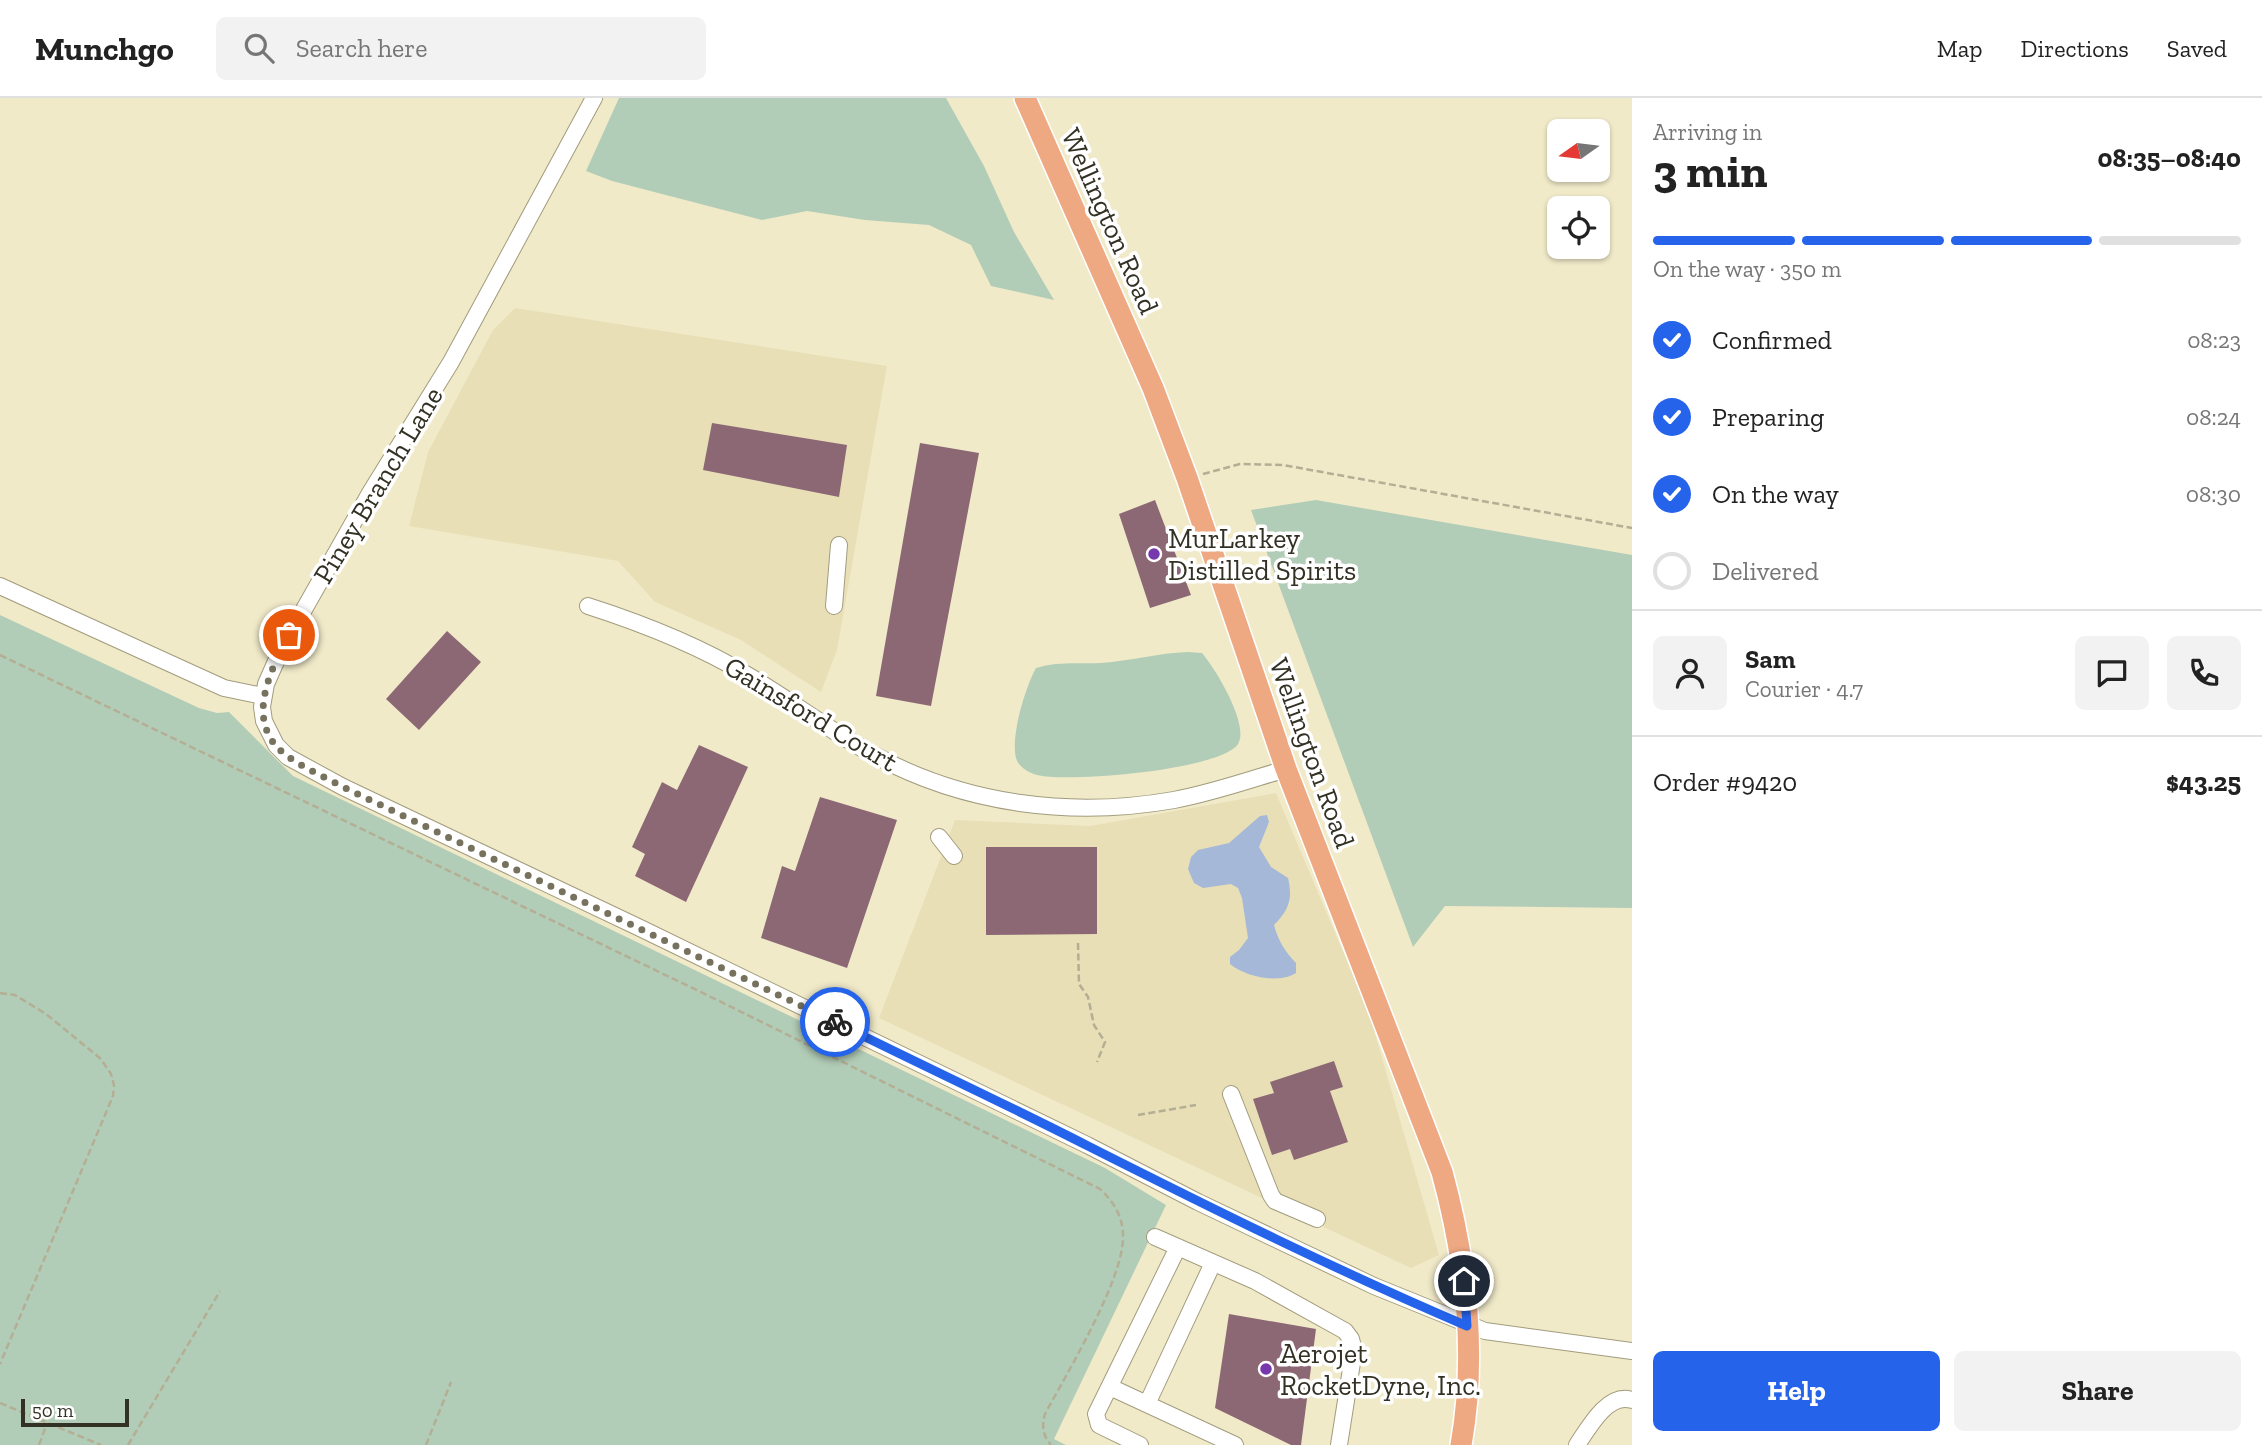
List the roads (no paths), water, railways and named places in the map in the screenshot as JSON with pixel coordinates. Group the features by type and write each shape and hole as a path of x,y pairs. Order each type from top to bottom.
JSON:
{"main road":[{"name":"Wellington Road","path":"1025,98 1148,376 1187,478 1286,769 1442,1172 1457,1235 1467,1326 1468,1380 1461,1445"}],"street":[{"name":"Piney Branch Lane","path":"594,98 451,362 370,492 281,650 263,696 264,722 275,745 288,757 343,787 1374,1286 1467,1326 1500,1335 1632,1351"},
{"path":"834,606 839,545"},
{"path":"0,586 224,688 263,696"},
{"name":"Gainsford Court","path":"588,606 667,634 716,657 751,677 832,732 877,757 907,771 981,797 1037,806 1133,806 1215,790 1286,769"},
{"path":"939,837 954,856"},
{"path":"1231,1094 1275,1201 1317,1219"},
{"path":"1155,1237 1255,1281 1339,1326 1351,1339 1354,1350 1339,1445"},
{"path":"1140,1445 1099,1425 1096,1414 1178,1247"},
{"path":"1147,1404 1213,1263"},
{"path":"1110,1387 1235,1445"},
{"path":"1578,1444 1612,1402 1624,1398 1632,1400"}],"water":[{"path":"1267,815 1269,822 1259,847 1271,867 1288,878 1290,892 1286,909 1274,925 1282,946 1296,963 1296,973 1280,978 1262,978 1230,964 1230,957 1248,938 1238,888 1231,884 1203,888 1194,883 1188,869 1191,857 1198,850 1229,843 1260,816"}],"place":[{"name":"MurLarkey Distilled Spirits","path":"1154,554"},
{"name":"Aerojet RocketDyne, Inc.","path":"1266,1369"}]}
